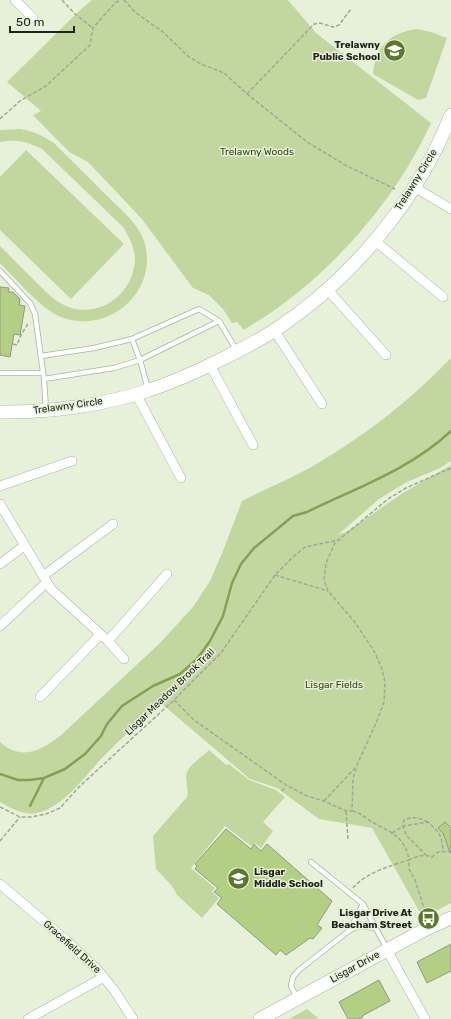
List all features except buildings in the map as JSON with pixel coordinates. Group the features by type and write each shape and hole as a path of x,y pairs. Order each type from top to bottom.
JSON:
{"street":[{"path":"15,0 32,18"},
{"name":"Trelawny Circle","path":"0,412 46,410 105,401 149,391 210,365 274,330 327,289 374,240 398,211 446,142 451,115"},
{"path":"414,187 451,209"},
{"path":"374,240 443,297"},
{"path":"327,289 386,355"},
{"path":"274,330 322,404"},
{"path":"210,365 253,445"},
{"path":"136,394 181,478"},
{"path":"0,486 72,461"},
{"path":"0,504 51,589 108,641 124,659"},
{"path":"0,626 45,579 113,524"},
{"path":"0,564 24,546"},
{"path":"108,641 167,574"},
{"path":"40,697 100,635"},
{"name":"Gracefield Drive","path":"0,884 88,960 114,990 133,1019"},
{"name":"Lisgar Drive","path":"260,1019 424,930 451,918"},
{"path":"387,950 425,1019"},
{"path":"28,1019 104,977"}],"lane":[{"path":"0,271 30,303 35,314 44,379 46,410"},
{"path":"41,356 94,348 132,339 199,309 219,321 237,351"},
{"path":"44,379 114,368 140,360 219,321"},
{"path":"132,339 149,391"},
{"path":"0,373 43,373"},
{"path":"311,862 363,904 387,950"},
{"path":"350,930 363,904"},
{"path":"298,999 291,986 293,977 307,963 350,930 359,926 376,928"}],"path":[{"path":"62,0 75,14 93,28"},
{"path":"0,119 20,101 46,86 90,45 93,28 115,3 120,0"},
{"path":"124,0 136,13 163,32 189,57 201,64 224,73 246,94 307,142 345,165 395,189"},
{"path":"246,94 314,24 320,23 333,27 339,24 351,9"},
{"path":"13,344 18,345 21,335 30,321 33,310"},
{"name":"Lisgar Meadow Brook Trail","path":"20,817 31,817 46,814 60,808 80,786 174,700 221,653 275,575 305,547 339,540 388,499 406,488 451,468"},
{"path":"339,540 335,542 326,563 324,580 328,591 354,622 374,651 382,669 385,682 384,702 356,767 353,779 352,811"},
{"path":"275,575 328,591"},
{"path":"174,700 194,720 286,785 307,796 346,810 357,811 373,823 387,829 392,833 407,849 409,869 415,880 427,917"},
{"path":"324,801 356,767"},
{"path":"282,791 286,785"},
{"path":"0,807 20,817 0,841"},
{"path":"346,810 348,840"},
{"path":"426,855 406,835 402,826 404,820 418,817 428,822 440,833 443,842 443,851"},
{"path":"392,833 402,826 428,822"},
{"path":"349,893 357,883 385,867 409,860 419,855 432,857 438,852 451,851"}],"green space":[{"name":"Trelawny Woods","path":"92,0 288,0 316,33 431,123 401,177 364,228 343,251 297,293 272,312 244,330 237,322 232,323 223,309 209,295 193,288 141,218 88,162 69,152 33,115 41,111 7,82"},
{"path":"417,29 447,38 426,98 418,100 373,74 377,56 386,42 399,34"},
{"path":"20,129 37,134 54,143 132,221 141,234 144,241 147,259 145,276 137,292 126,304 113,314 96,320 79,321 61,317 37,301 0,263 0,246 57,301 66,306 78,309 91,309 102,307 121,293 133,272 135,259 133,247 124,228 42,149 21,141 0,142 0,130"},
{"path":"26,150 124,244 71,299 0,230 0,177"},
{"name":"Lisgar Fields","path":"451,358 451,461 440,468 405,483 379,499 339,534 303,545 346,532 403,493 451,465 451,903 423,918 372,828 319,819 277,788 250,779 162,704 120,740 75,788 58,803 48,809 32,814 18,811 0,802 0,742 8,748 23,752 38,750 45,746 60,736 159,644 193,607 210,581 242,501 304,471 350,443 386,417 420,389"},
{"path":"209,750 226,765 229,764 249,780 276,790 285,797 263,822 273,831 261,848 255,843 251,846 225,826 191,868 215,888 212,892 219,898 202,918 177,895 172,886 156,869 153,836 187,797 187,773 191,765"},
{"path":"307,1009 319,1019 289,1019"}],"waterway":[{"path":"0,774 18,780 44,778 65,769 85,754 101,736 107,724 122,706 153,686 180,674 197,659 210,641 223,616 232,583 241,564 254,548 293,516 307,512 401,467 419,456 451,431"},
{"path":"30,806 44,778"}],"place":[{"name":"Trelawny Public School","path":"395,51"},
{"name":"Lisgar Middle School","path":"238,878"},
{"name":"Lisgar Drive At Beacham Street","path":"428,919"}]}
